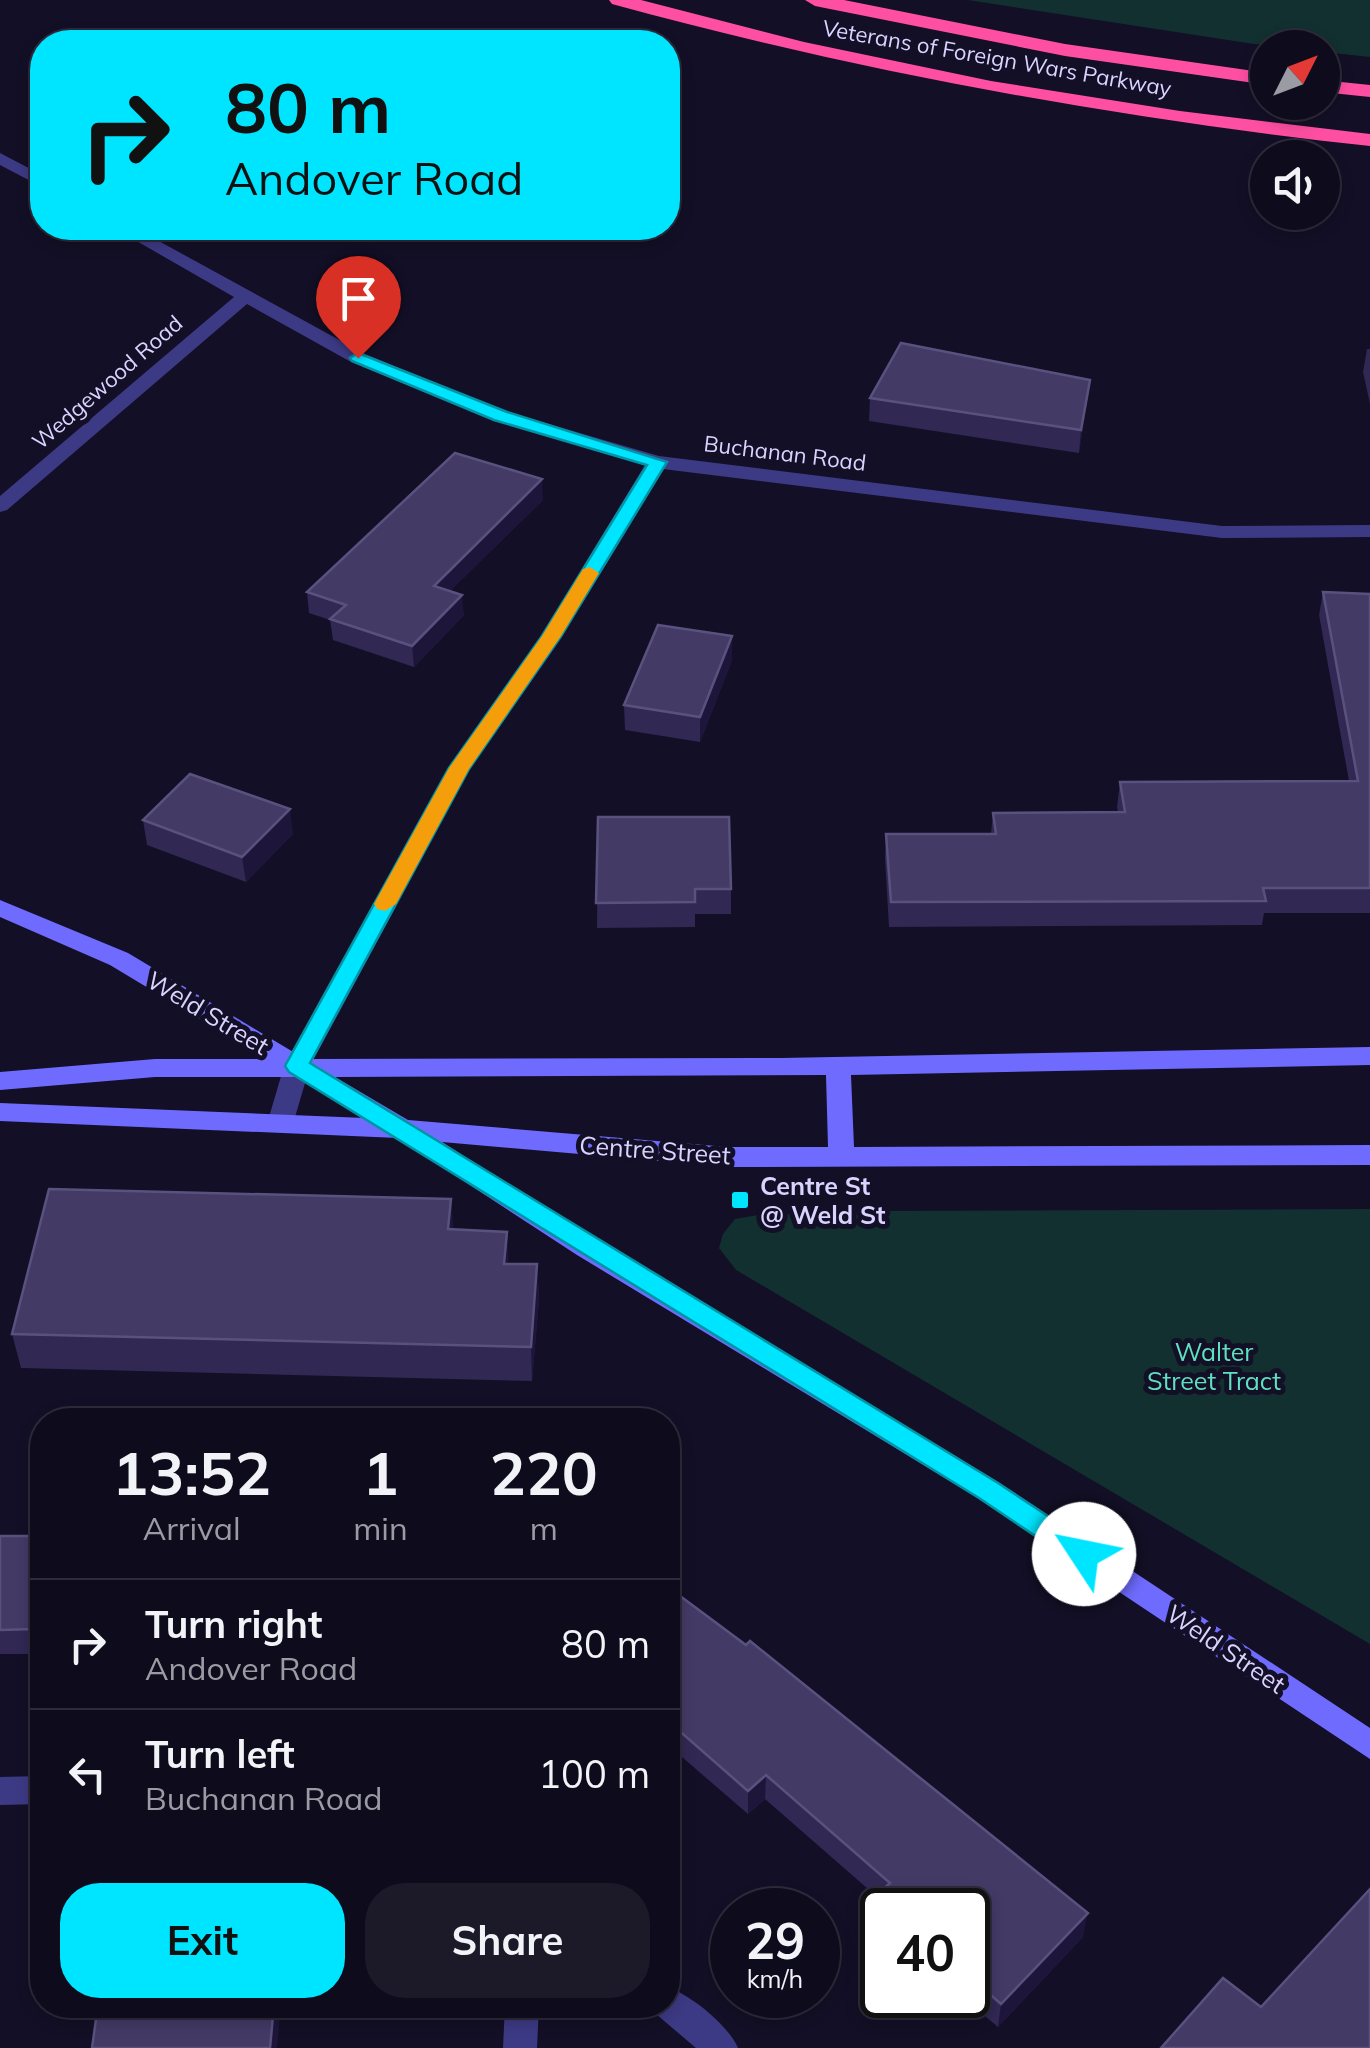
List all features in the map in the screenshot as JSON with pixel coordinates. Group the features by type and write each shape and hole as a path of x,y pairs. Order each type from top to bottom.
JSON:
{"highway":[{"name":"Veterans of Foreign Wars Parkway","path":"619,0 782,43 958,80 1146,112 1370,140"},
{"name":"Veterans of Foreign Wars Parkway","path":"815,0 1065,50 1250,76"},
{"path":"1340,88 1370,91"}],"main road":[{"name":"Weld Street","path":"0,908 119,959 403,1129 588,1248 988,1490 1370,1745"},
{"path":"0,1081 156,1068 838,1066 1370,1056"},
{"path":"838,1066 841,1156"},
{"name":"Centre Street","path":"0,1112 403,1129 728,1156 1370,1155"}],"street":[{"path":"0,158 30,175"},
{"name":"Buchanan Road","path":"146,240 358,358 500,416 658,462 1222,532 1370,531"},
{"name":"Wedgewood Road","path":"0,506 246,296"},
{"path":"280,1124 297,1066 459,768 552,636 658,462"},
{"path":"0,1791 30,1790"},
{"path":"680,2013 721,2048"},
{"path":"520,2048 521,2018"}],"green space":[{"path":"968,0 1370,0 1370,57 1340,54 1340,30 1250,30 1250,43"},
{"name":"Walter Street Tract","path":"1370,1209 1370,1644 736,1270 719,1248 723,1234 735,1219 758,1215"}],"building":[{"path":"901,343 1090,380 1081,430 870,398"},
{"path":"455,453 542,479 434,586 462,595 412,646 330,619 346,605 307,592"},
{"path":"1323,592 1370,594 1370,888 1263,888 1266,901 891,902 886,834 996,834 993,813 1125,812 1120,782 1358,781"},
{"path":"658,625 732,636 700,717 624,705"},
{"path":"190,774 290,809 242,857 143,820"},
{"path":"598,817 729,817 731,889 695,889 695,902 596,903"},
{"path":"49,1189 451,1199 448,1229 507,1232 504,1264 537,1264 531,1347 12,1334"},
{"path":"0,1536 30,1536 30,1629 0,1630"},
{"path":"680,1596 746,1645 750,1641 1088,1913 1001,2004 990,1994 990,1888 885,1888 890,1883 766,1775 748,1791 680,1732"},
{"path":"1370,1889 1370,2048 1161,2048 1223,1978 1261,2007"},
{"path":"96,2018 273,2018 270,2048 92,2048"}],"slow traffic":[{"path":"385,904 459,768 552,636 590,573"}],"place":[{"name":"Centre St @ Weld St","path":"740,1200"}],"route":[{"path":"358,358 500,416 658,462 552,636 459,768 297,1066 988,1490 1084,1554"}]}
